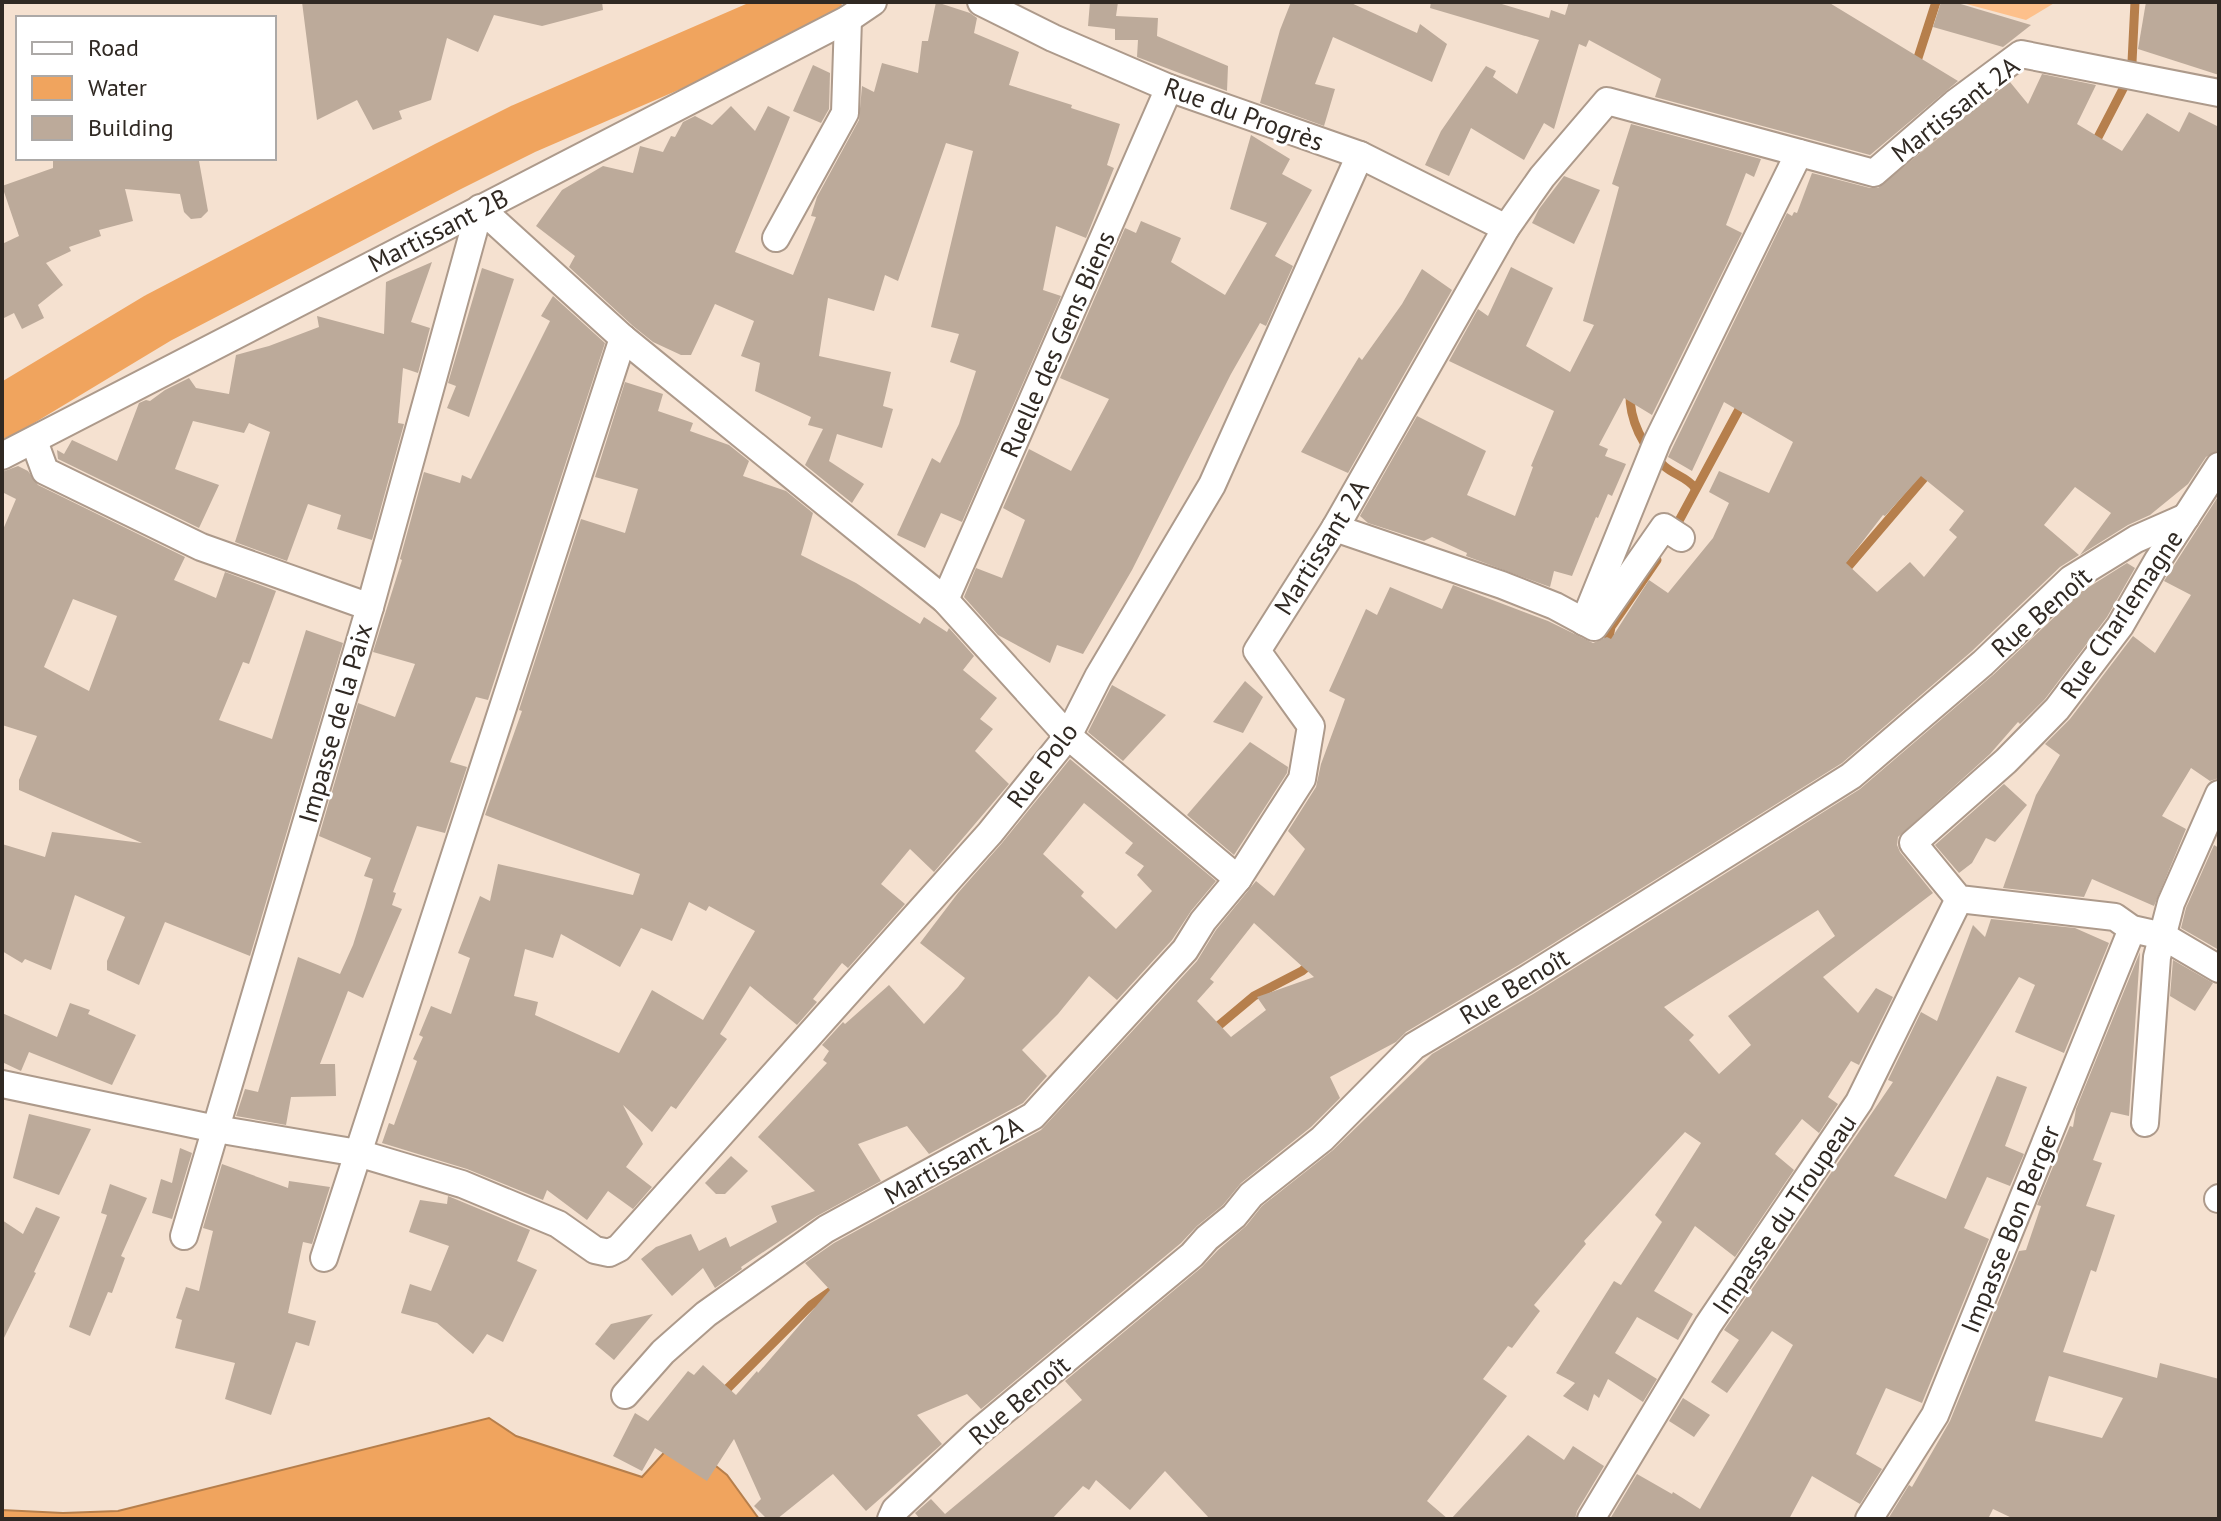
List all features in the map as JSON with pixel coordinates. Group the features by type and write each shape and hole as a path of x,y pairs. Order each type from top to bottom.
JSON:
{"street":[{"name":"Martissant 2B","path":"2,456 848,19 873,2"},
{"name":"Rue du Progrès","path":"981,2 1053,38 1169,88 1360,155 1506,228"},
{"path":"776,238 845,113 848,19"},
{"name":"Martissant 2A","path":"625,1395 663,1352 706,1314 826,1229 1033,1116 1185,950 1203,921 1238,879 1302,779 1311,726 1257,651 1335,528 1506,228 1542,177 1607,101 1874,173 1955,103 2021,54 2219,93"},
{"name":"Ruelle des Gens Biens","path":"945,600 1169,88"},
{"path":"1584,622 1657,442 1799,153"},
{"name":"Rue Polo","path":"358,1153 462,1184 558,1224 595,1250 609,1253 619,1248 990,833 1068,736 1098,677 1212,485 1360,155"},
{"path":"480,208 623,338 945,600 1068,736 1238,879"},
{"name":"Impasse de la Paix","path":"184,1236 370,607 480,208"},
{"path":"324,1258 623,338"},
{"path":"34,441 45,471 201,547 370,607"},
{"name":"Rue Charlemagne","path":"1959,899 1913,843 2006,761 2057,709 2120,626 2219,466"},
{"name":"Rue Benoît","path":"891,1519 895,1510 977,1433 1192,1255 1234,1216 1251,1195 1322,1139 1414,1046 1851,776 1983,663 2071,579 2136,539 2186,517"},
{"path":"1335,528 1502,585 1555,606 1594,627 1673,533"},
{"path":"2145,1123 2157,957 2171,903 2219,794"},
{"path":"1959,899 2115,917 2132,929 2163,936 2219,969"},
{"name":"Impasse du Troupeau","path":"1591,1519 1708,1325 1859,1102 1959,899"},
{"name":"Impasse Bon Berger","path":"1869,1519 1935,1415 2132,929"},
{"path":"2,1084 216,1129 358,1153"}],"shaded area":[{"path":"1959,2 2056,2 2026,20"}],"water":[{"path":"489,1418 516,1436 642,1477 679,1436 727,1475 759,1519 2,1519 2,1510 63,1513 118,1511"}],"building":[{"path":"302,2 602,2 603,10 542,26 494,15 478,52 447,38 431,100 399,111 402,119 373,130 357,100 317,120"},
{"path":"936,2 970,13 977,18 974,33 1019,52 1009,85 1120,124 1107,165 1114,168 1086,238 1056,226 1043,290 1061,296 962,522 941,513 925,548 897,535 932,458 940,463 959,424 976,371 950,362 959,334 931,327 973,151 946,143 898,281 885,275 874,311 828,298 819,356 891,372 883,406 893,409 882,448 837,434 829,461 864,484 852,503 805,465 823,429 808,425 811,417 755,391 760,363 741,356 754,321 715,304 691,355 681,355 653,342 633,326 569,267 575,256 536,226 562,190 603,166 633,173 640,146 663,152 683,122 695,116 712,125 731,106 755,131 768,106 790,117 735,252 793,275 816,217 811,216 817,197 859,120 862,86 874,92 882,63 918,73 922,41 928,41"},
{"path":"1090,2 1118,2 1116,16 1158,18 1157,36 1228,66 1227,91 1137,57 1138,40 1115,40 1115,29 1088,26"},
{"path":"1291,2 1349,2 1417,33 1420,24 1447,44 1432,82 1333,37 1315,84 1335,89 1324,126 1260,103"},
{"path":"1431,2 1495,2 1549,18 1551,10 1565,15 1569,2 1828,2 1958,81 1870,155 1655,97 1661,79 1589,40 1586,47 1579,44 1554,129 1544,123 1524,160 1471,128 1449,176 1425,165 1441,131 1486,66 1496,71 1493,77 1517,94 1539,40 1430,8"},
{"path":"1941,2 1954,2 2031,25 2003,47 1933,27"},
{"path":"2146,2 2219,2 2219,75 2138,49"},
{"path":"813,65 830,73 829,109 821,123 793,111"},
{"path":"2042,74 2096,85 2077,124 2122,151 2147,113 2179,132 2189,112 2219,127 2219,450 2206,457 2188,484 2150,515 2080,555 2111,513 2075,487 2044,525 2079,555 2060,567 1972,651 1842,763 1406,1032 1396,1042 1330,1077 1340,1098 1311,1127 1241,1183 1223,1205 1181,1243 981,1409 967,1394 917,1415 942,1444 866,1511 833,1474 777,1519 767,1519 754,1506 761,1499 734,1439 707,1481 655,1448 642,1471 613,1456 635,1413 648,1421 688,1371 694,1375 703,1365 736,1395 830,1290 805,1263 834,1243 1041,1130 1197,961 1216,930 1256,881 1274,896 1305,849 1288,831 1316,787 1321,764 1345,699 1329,691 1366,609 1377,615 1390,587 1442,609 1453,585 1548,621 1593,643 1607,637 1611,639 1649,580 1668,593 1713,538 1729,503 1709,492 1719,471 1769,493 1793,442 1724,402 1692,471 1668,457 1787,213 1792,216 1794,212 1797,213 1812,173 1878,188 2010,82 2028,104","holes":["1921,476 1964,511 1949,530 1957,537 1924,577 1910,562 1877,592 1846,563 1883,515","1254,923 1314,977 1257,997 1266,1010 1231,1037 1197,1001 1214,982 1210,979"]},
{"path":"1631,124 1761,159 1754,177 1746,173 1726,225 1742,233 1652,415 1624,398 1599,445 1608,449 1605,456 1626,464 1612,496 1608,494 1596,517 1572,576 1554,571 1550,587 1466,556 1467,553 1432,537 1424,541 1368,523 1360,516 1417,416 1486,451 1467,495 1515,516 1531,466 1554,411 1449,361 1478,309 1488,316 1511,267 1553,288 1526,346 1570,372 1594,325 1583,321 1619,187 1612,184"},
{"path":"1251,135 1290,159 1282,174 1312,190 1275,256 1293,266 1266,326 1260,323 1231,374 1132,570 1083,654 1057,645 1050,663 998,635 964,597 976,568 1002,578 1025,520 1003,508 1029,449 1071,471 1109,399 1060,378 1125,228 1136,233 1141,221 1181,238 1171,262 1225,295 1267,223 1230,209"},
{"path":"53,160 199,161 208,211 201,218 191,219 184,212 180,194 125,189 133,221 99,230 101,236 69,247 71,251 46,263 63,285 38,305 44,318 22,329 14,313 2,319 2,244 19,236 2,186 53,168"},
{"path":"1564,176 1600,190 1574,244 1532,223"},
{"path":"432,262 411,322 430,328 418,373 403,368 398,423 404,424 372,540 337,529 341,515 308,504 287,561 235,542 270,432 249,423 244,433 193,421 175,469 219,485 199,528 58,459 57,450 64,454 72,440 117,461 139,403 150,401 189,378 196,388 229,394 236,355 319,327 317,316 384,334 386,282"},
{"path":"482,268 514,279 469,417 447,408 456,386 448,383"},
{"path":"1422,269 1452,290 1348,473 1301,452 1359,357 1362,360 1402,304"},
{"path":"553,296 605,343 488,700 476,697 450,762 467,767 445,833 417,826 393,892 396,893 392,905 402,909 363,998 348,991 320,1064 335,1064 336,1096 291,1097 286,1125 236,1116 245,1089 258,1092 298,957 340,974 365,907 373,879 364,876 371,858 319,836 358,703 395,717 415,664 373,652 402,560 424,472 460,483 462,475 471,479 550,321 541,316"},
{"path":"625,382 663,394 658,411 693,423 690,431 729,445 749,461 743,476 786,491 813,513 801,555 856,583 920,624 924,617 947,632 949,628 974,656 963,670 997,698 980,719 993,729 975,751 1009,784 934,872 910,849 881,884 905,904 848,968 842,963 813,999 817,1002 797,1025 750,986 720,1034 727,1039 676,1109 671,1106 652,1132 623,1105 643,1144 626,1167 652,1187 633,1209 608,1191 587,1220 547,1190 543,1200 467,1169 382,1143 389,1123 394,1125 417,1061 413,1059 423,1037 419,1035 431,1006 451,1014 470,958 458,953 480,896 490,901 498,864 633,895 640,874 485,815 522,711 519,710 581,519 625,533 638,489 595,477","holes":["689,902 706,911 709,906 755,931 703,1020 652,990 619,1053 535,1015 538,1002 514,996 525,949 553,958 561,934 620,967 641,928 672,941"]},
{"path":"18,466 28,471 38,485 185,557 174,580 216,598 225,572 276,591 249,664 243,662 219,720 272,739 306,630 343,643 250,956 165,922 139,985 107,970 107,961 125,917 75,895 51,970 25,959 22,963 2,951 2,844 45,857 52,832 142,843 19,790 19,780 37,736 2,725 2,532 16,499 2,492 2,472","holes":["73,599 117,616 89,691 44,667"]},
{"path":"2219,495 2219,778 2210,781 2191,768 2162,816 2186,829 2154,906 2092,879 2084,897 2003,888 2036,795 2060,755 2045,744 2070,719 2133,636 2155,653 2191,595 2164,581"},
{"path":"2127,563 2135,568 2107,617 2045,699 2020,724 2018,722 1990,754 1898,837 1900,852 1933,893 1823,977 1858,1013 1876,988 1893,997 1859,1065 1851,1061 1828,1097 1838,1104 1819,1133 1802,1119 1775,1154 1794,1170 1735,1257 1695,1226 1654,1291 1693,1314 1678,1340 1637,1317 1615,1353 1657,1379 1643,1402 1608,1379 1599,1398 1594,1394 1588,1411 1563,1396 1575,1383 1556,1373 1614,1281 1621,1285 1662,1222 1655,1215 1701,1143 1685,1132 1584,1241 1586,1244 1534,1305 1540,1311 1483,1379 1507,1396 1427,1501 1448,1519 1210,1519 1165,1471 1130,1510 1096,1480 1089,1490 1083,1486 1052,1519 920,1519 915,1513 931,1499 945,1514 1082,1400 1065,1381 1202,1267 1246,1226 1262,1206 1333,1150 1432,1054 1860,789 1993,675 2081,592","holes":["1818,910 1835,936 1728,1016 1751,1045 1719,1074 1689,1040 1694,1035 1664,1007"]},
{"path":"1245,681 1263,697 1243,733 1213,722"},
{"path":"1112,685 1166,715 1123,761 1088,732"},
{"path":"1250,742 1288,767 1234,855 1187,815"},
{"path":"1070,759 1216,881 1172,940 1117,1000 1089,976 1058,1014 1022,1050 1047,1076 1023,1103 929,1154 907,1126 858,1144 881,1181 817,1216 715,1288 703,1268 672,1296 641,1259 656,1247 691,1234 699,1251 726,1237 730,1247 777,1222 771,1206 815,1191 758,1137 827,1063 823,1060 829,1051 822,1045 843,1022 845,1024 889,985 924,1024 958,987 965,978 920,943","holes":["1084,803 1133,843 1125,853 1144,866 1137,875 1152,891 1116,929 1081,896 1084,892 1043,854"]},
{"path":"2004,784 2027,805 1995,842 1986,838 1972,863 1959,873 1935,845"},
{"path":"2214,845 2219,848 2219,950 2181,928 2186,908"},
{"path":"1991,919 2075,928 2109,943 2064,1053 2015,1032 2035,985 2019,977 1894,1176 1946,1199 1997,1076 2027,1087 2005,1146 2024,1154 2010,1186 1987,1177 1964,1228 1989,1239 1922,1403 1886,1388 1856,1454 1882,1469 1860,1504 1812,1476 1789,1519 1610,1519 1637,1474 1700,1509 1793,1345 1772,1331 1727,1393 1711,1382 1739,1340 1724,1330 1893,1082 1888,1080 1921,1012 1937,1021 1973,925 1985,937"},
{"path":"2140,952 2129,1116 2111,1112 2093,1160 2102,1163 2086,1206 2115,1215 2096,1272 2091,1270 2063,1352 2157,1378 2160,1363 2219,1379 2219,1519 2014,1519 1993,1509 1988,1519 1888,1519 1909,1485 1912,1487 1950,1421 2019,1251 2026,1250 2041,1206 2037,1205 2070,1126 2073,1127 2076,1109","holes":["2049,1376 2123,1398 2102,1438 2035,1421"]},
{"path":"2173,960 2213,983 2195,1011 2170,996"},
{"path":"70,1003 90,1010 88,1014 136,1035 112,1085 29,1052 21,1071 2,1062 2,1013 57,1037"},
{"path":"29,1114 91,1129 59,1195 13,1178"},
{"path":"180,1148 192,1153 172,1219 152,1213 161,1179 172,1183"},
{"path":"731,1156 748,1171 725,1194 716,1194 705,1183"},
{"path":"222,1164 288,1188 289,1181 330,1187 312,1244 303,1242 288,1313 316,1321 309,1346 296,1342 271,1415 225,1399 235,1363 175,1348 182,1320 176,1318 186,1287 199,1291 213,1231 203,1228"},
{"path":"110,1184 147,1198 121,1256 125,1258 112,1293 108,1292 90,1336 69,1327 107,1215 101,1213"},
{"path":"448,1196 530,1230 517,1261 537,1270 503,1342 487,1334 473,1354 437,1323 401,1313 410,1284 431,1291 449,1246 409,1232 420,1200 447,1204"},
{"path":"36,1207 60,1217 2,1342 2,1220 23,1234"},
{"path":"653,1314 614,1360 595,1344 611,1324"},
{"path":"1683,1398 1710,1415 1694,1437 1669,1421"},
{"path":"1528,1435 1564,1460 1573,1446 1604,1466 1575,1519 1451,1519"}],"waterway":[{"path":"2,412 158,318 447,167 523,129 816,2"},
{"path":"1915,67 1936,2"},
{"path":"2132,62 2135,2"},
{"path":"2094,145 2125,85"},
{"path":"1630,392 1632,413 1644,442 1656,459 1695,488"},
{"path":"1674,530 1743,402"},
{"path":"1841,575 1930,471"},
{"path":"1607,647 1611,627 1657,560"},
{"path":"1211,1032 1254,996 1302,971 1314,961"},
{"path":"720,1396 811,1305 834,1289"}]}
